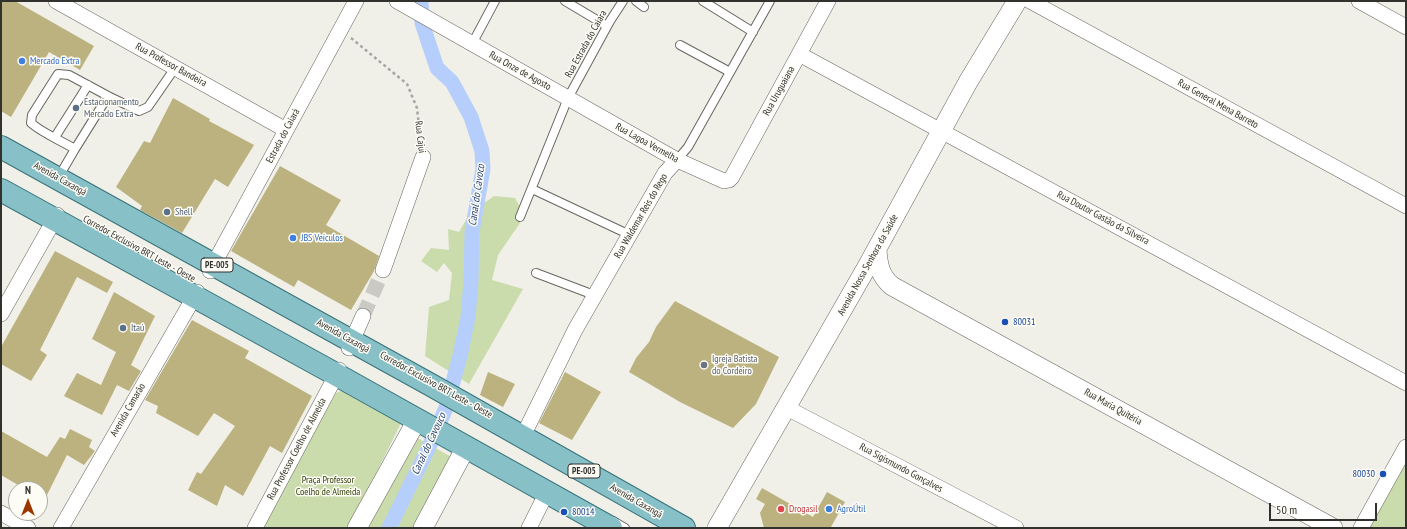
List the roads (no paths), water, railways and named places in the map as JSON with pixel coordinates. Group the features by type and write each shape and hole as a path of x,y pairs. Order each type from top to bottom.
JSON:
{"main road":[{"name":"Avenida Caxangá","path":"1,147 56,182 351,344 482,418 523,436 684,528"},
{"path":"1,190 56,217 338,372 611,528"}],"street":[{"name":"Rua Professor Bandeira","path":"56,1 286,130"},
{"name":"Estrada do Caiará","path":"212,267 356,1"},
{"name":"Rua Onze de Agosto","path":"397,1 568,98"},
{"name":"Rua Uruguaiana","path":"729,180 828,1"},
{"name":"Avenida Nossa Senhora da Saúde","path":"717,528 853,291 968,82 1017,1"},
{"name":"Rua General Mena Barreto","path":"1030,1 1406,206"},
{"path":"1359,1 1406,27"},
{"name":"Rua Doutor Gastão da Silveira","path":"799,54 1406,383"},
{"name":"Rua Lagoa Vermelha","path":"568,98 677,160 724,181 729,180"},
{"name":"Rua Cajui","path":"383,270 423,157"},
{"name":"Rua Waldemar Reis do Rego","path":"523,436 575,330 594,295 666,173 677,160"},
{"path":"1,314 56,217"},
{"name":"Rua Maria Quitéria","path":"876,250 880,270 885,280 892,286 1333,528"},
{"name":"Rua Maria Quitéria","path":"853,291 871,286 892,286"},
{"name":"Avenida Camarão","path":"61,528 196,294"},
{"path":"351,344 363,316"},
{"name":"Rua Professor Coelho de Almeida","path":"255,528 338,372"},
{"name":"Rua Sigismundo Gonçalves","path":"787,408 1016,528"},
{"path":"358,528 420,419"},
{"path":"423,528 465,444"},
{"path":"1361,528 1406,447"},
{"path":"529,528 547,492"},
{"path":"1,513 28,528"}],"lane":[{"path":"472,44 496,1"},
{"path":"565,1 607,26"},
{"name":"Rua Estrada do Caiara","path":"520,217 568,98 622,1"},
{"path":"636,1 644,7"},
{"path":"703,1 753,32"},
{"name":"Rua Waldemar Reis do Rego","path":"677,160 688,147 770,1"},
{"path":"680,45 730,72"},
{"path":"75,149 41,131 31,123 32,114 58,74 69,75 139,111 148,107 175,68"},
{"path":"54,137 88,85"},
{"path":"1,156 56,182 108,96"},
{"path":"1,184 56,217"},
{"path":"532,189 630,235"},
{"path":"536,273 594,295"},
{"name":"Corredor Exclusivo BRT Leste - Oeste","path":"482,418 671,528"},
{"path":"465,444 625,528"}],"waterway":[{"name":"Canal do Cavoco","path":"389,528 428,449 446,408 460,356 468,317 471,282 472,232 483,169 482,151 471,117 452,82 437,68 422,23 421,1"}],"tunnel":[{"path":"363,316 383,270"}],"place":[{"name":"Mercado Extra","path":"22,61"},
{"name":"Estacionamento Mercado Extra","path":"76,108"},
{"name":"Shell","path":"167,212"},
{"name":"JBS Veículos","path":"293,238"},
{"name":"80031","path":"1005,322"},
{"name":"Itaú","path":"123,328"},
{"name":"Igreja Batista do Cordeiro","path":"704,365"},
{"name":"80030","path":"1383,474"},
{"name":"Drogasil","path":"781,509"},
{"name":"AgroÚtil","path":"829,509"},
{"name":"80014","path":"564,512"}],"water label":[{"name":"Canal do Cavouco","path":"429,444"}],"park label":[{"name":"Praça Professor Coelho de Almeida","path":"328,486"}]}
